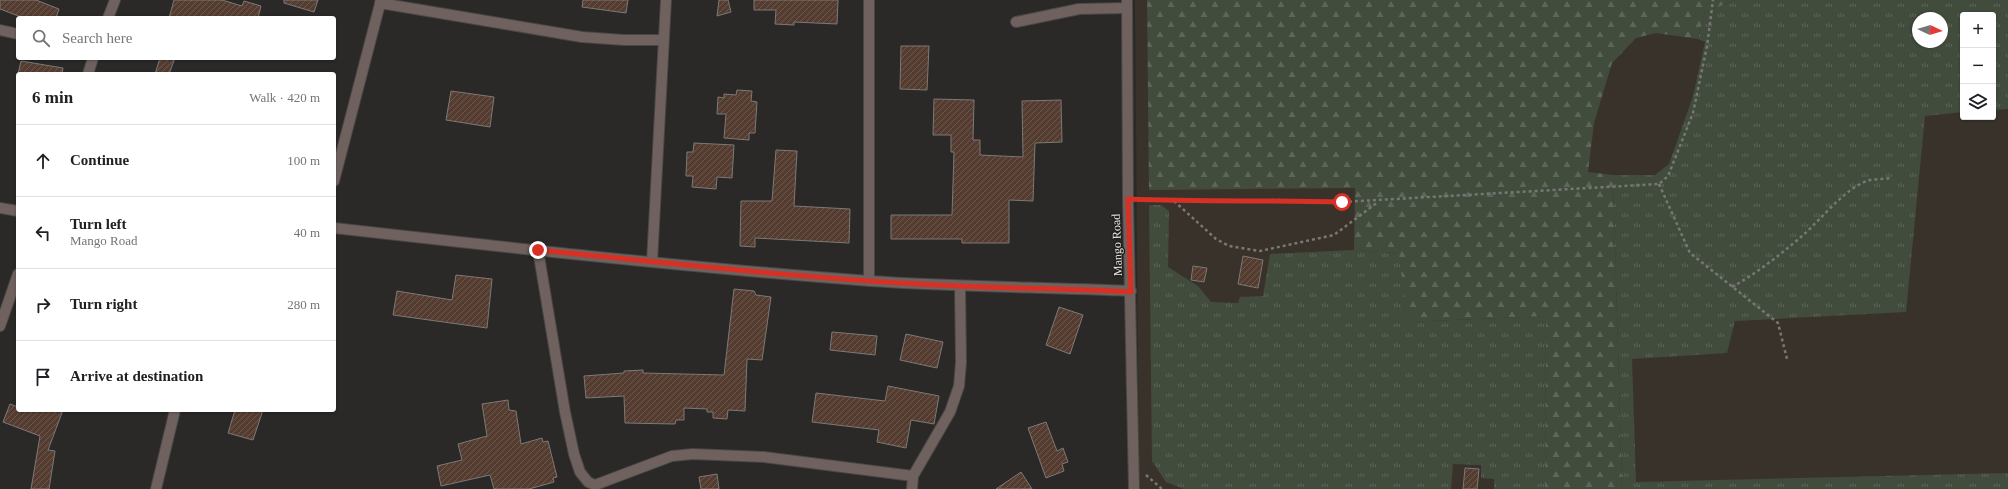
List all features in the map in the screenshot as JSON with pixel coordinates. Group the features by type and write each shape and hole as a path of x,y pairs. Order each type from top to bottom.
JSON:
{"street":[{"path":"109,16 115,0"},
{"path":"652,262 666,0"},
{"path":"869,0 870,281"},
{"path":"336,173 380,1 582,37 663,40"},
{"path":"1016,22 1079,9 1127,4"},
{"name":"Mango Road","path":"1127,4 1128,199 1134,489"},
{"path":"0,30 16,34"},
{"path":"89,72 92,60"},
{"path":"0,208 16,211"},
{"path":"336,228 652,262 870,281 960,286 1064,288 1131,292"},
{"path":"538,250 564,412 574,454 580,472 588,482 596,487 672,456 693,454 764,457 913,476"},
{"path":"1,320 16,279"},
{"path":"912,489 913,476 950,412 959,386 961,356 960,286"},
{"path":"156,489 175,412"}],"path":[{"path":"1128,199 1174,201 1379,201 1658,184 1668,176 1693,113 1707,46 1713,0"},
{"path":"1732,287 1749,277 1802,236 1846,195 1859,185 1868,181 1891,178"},
{"path":"1658,184 1690,253 1778,323 1786,359"},
{"path":"1174,201 1216,240 1229,246 1245,250 1260,251 1334,235 1379,201"},
{"path":"1134,466 1162,489"}],"shaded area":[{"path":"1135,0 2008,0 2008,489 1139,489"}],"green space":[{"path":"1147,0 1736,0 1705,12 1698,39 1656,33 1636,38 1612,63 1594,123 1588,172 1613,175 1622,489 1545,489 1546,316 1407,322 1399,253 1354,250 1355,188 1149,190"},
{"path":"1736,0 2008,0 2008,109 1996,110 1996,12 1960,12 1960,112 1925,116 1906,312 1735,321 1727,353 1632,359 1636,482 2008,473 2008,489 1622,489 1613,175 1655,175 1669,164 1693,96 1705,42 1698,39 1705,12"},
{"path":"1149,205 1161,205 1169,211 1168,267 1198,286 1211,302 1238,303 1240,297 1263,296 1270,254 1354,250 1400,253 1407,322 1546,316 1545,489 1494,489 1494,479 1481,478 1481,465 1453,464 1451,489 1184,489 1166,482 1152,461"}],"building":[{"path":"0,0 36,0 59,9 57,16 19,16 0,9"},
{"path":"174,0 222,0 242,6 244,1 261,6 258,16 170,16"},
{"path":"284,0 318,0 314,12 284,3"},
{"path":"583,0 628,0 626,13 582,7"},
{"path":"719,0 728,0 731,12 717,16"},
{"path":"754,0 838,0 837,24 794,22 794,25 775,24 776,10 754,10"},
{"path":"901,46 929,46 927,90 900,89"},
{"path":"159,60 174,60 170,72 156,72"},
{"path":"21,61 63,68 62,72 18,72"},
{"path":"737,90 752,91 751,101 757,102 755,133 749,133 749,140 724,138 726,114 717,114 718,97 724,98 724,94 736,95"},
{"path":"451,91 494,97 490,127 446,120"},
{"path":"934,99 974,100 973,140 980,140 980,155 1023,157 1022,101 1061,100 1062,142 1035,143 1033,201 1009,200 1009,243 962,243 962,239 891,239 891,215 952,215 954,152 951,152 951,135 933,135"},
{"path":"694,143 734,145 732,178 717,177 716,189 692,187 693,176 686,176 687,152 693,152"},
{"path":"776,150 797,151 794,206 850,209 849,243 755,238 755,247 740,246 741,201 772,201"},
{"path":"1243,256 1263,260 1258,288 1238,284"},
{"path":"1193,266 1207,268 1204,282 1191,280"},
{"path":"456,275 492,279 487,328 393,315 397,291 452,300"},
{"path":"734,289 754,291 756,295 771,297 762,360 747,359 745,411 728,410 727,419 713,418 713,412 707,412 707,409 684,408 684,420 676,420 675,424 625,423 624,396 586,398 584,376 643,370 643,373 724,375"},
{"path":"1059,307 1083,315 1070,354 1046,345"},
{"path":"832,332 877,336 875,355 830,350"},
{"path":"906,334 943,342 937,368 900,360"},
{"path":"888,386 939,396 934,424 911,420 906,448 877,442 879,430 812,422 816,393 885,401"},
{"path":"508,400 509,410 516,411 521,444 542,438 543,442 548,441 557,477 553,478 554,482 529,489 494,489 490,475 441,486 437,466 462,460 458,444 487,436 482,404"},
{"path":"10,404 16,406 16,412 62,412 48,450 55,451 49,489 31,489 40,436 3,422"},
{"path":"234,412 262,412 253,440 228,433"},
{"path":"1046,422 1057,451 1063,448 1068,462 1062,464 1064,471 1046,478 1028,428"},
{"path":"1465,468 1479,469 1477,489 1463,489"},
{"path":"1021,472 1032,489 996,489"},
{"path":"717,474 719,489 701,489 699,477"}],"route":[{"path":"538,250 652,262 870,281 960,286 1064,288 1131,292 1128,199 1174,201 1282,200 1342,202"}]}
